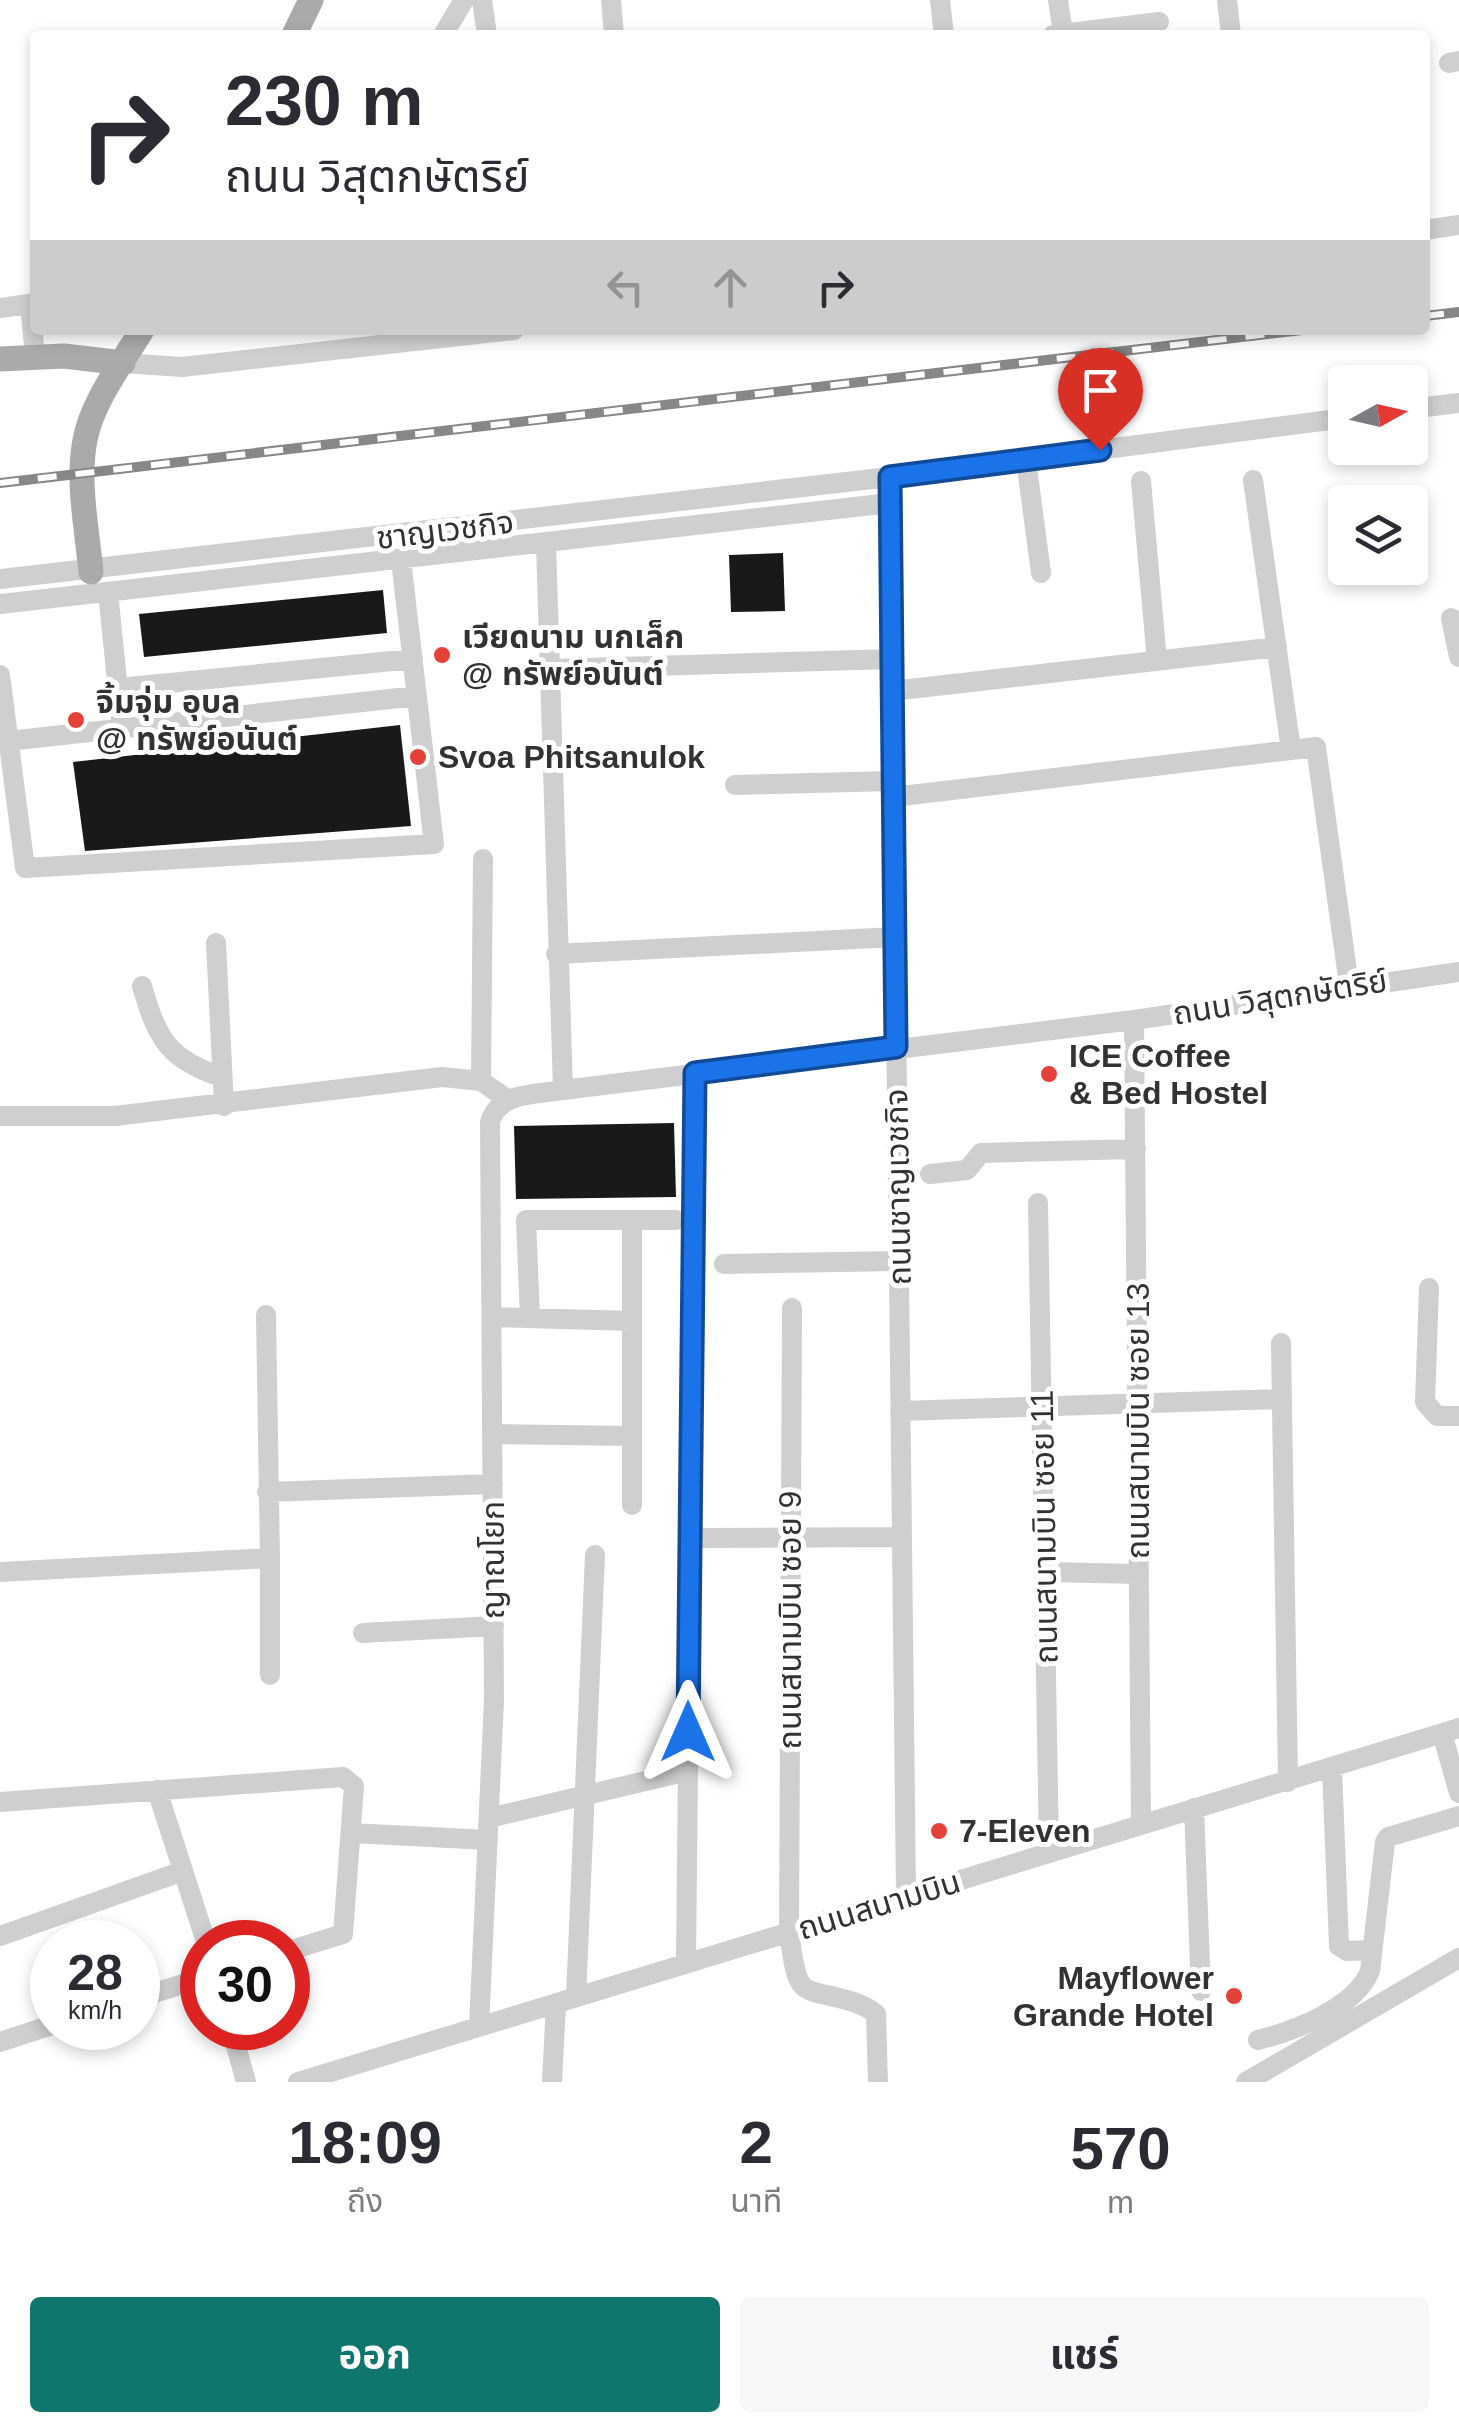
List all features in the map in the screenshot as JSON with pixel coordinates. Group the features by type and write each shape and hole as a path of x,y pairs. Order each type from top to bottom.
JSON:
{"main road":[{"path":"296,30 311,0"},
{"path":"98,586 82,473 85,438 139,335"},
{"path":"0,360 35,356 123,362"}],"street":[{"path":"446,30 464,0"},
{"path":"482,0 485,30"},
{"path":"611,0 614,30"},
{"path":"940,0 943,30"},
{"path":"1058,0 1058,30"},
{"path":"1156,0 1159,29"},
{"path":"1227,0 1230,30"},
{"path":"1430,229 1459,225"},
{"path":"0,308 30,304"},
{"path":"34,335 35,356"},
{"path":"123,362 182,366 468,335"},
{"path":"1428,408 1459,404"},
{"name":"ชาญเวชกิจ","path":"0,579 98,586 1328,420"},
{"path":"1026,460 1041,573"},
{"name":"ถนนชาญเวชกิจ","path":"890,477 906,1896"},
{"path":"1253,480 1290,750"},
{"path":"1141,481 1157,661"},
{"path":"0,604 98,586 400,560 890,503"},
{"path":"546,544 563,1090"},
{"path":"0,675 25,868 434,844 400,560"},
{"path":"98,586 122,730"},
{"path":"1452,618 1459,657"},
{"path":"892,691 1278,648"},
{"path":"118,688 413,659"},
{"path":"550,669 891,659"},
{"path":"8,742 418,696"},
{"path":"735,785 893,789 1316,748 1349,985"},
{"path":"481,1081 483,858"},
{"path":"556,954 895,937"},
{"path":"216,943 224,1106"},
{"name":"ถนน วิสุตกษัตริย์","path":"507,1099 1134,1020 1349,985 1459,972"},
{"path":"142,986 156,1032 188,1066 222,1077"},
{"name":"ถนนสนามบิน ซอย 13","path":"1134,1020 1141,1823"},
{"path":"686,1963 695,1073"},
{"path":"0,1116 80,1118 224,1106 442,1077 481,1081 507,1099"},
{"name":"ญาณโยก","path":"479,2027 494,1626 490,1122 495,1107 507,1099"},
{"path":"930,1174 968,1170 980,1152 1136,1148"},
{"name":"ถนนสนามบิน ซอย 11","path":"1038,1203 1049,1851"},
{"path":"530,1318 526,1220 676,1220"},
{"path":"632,1221 632,1505"},
{"path":"724,1264 899,1262"},
{"path":"1428,1288 1425,1402 1437,1416 1459,1416"},
{"name":"ถนนสนามบิน ซอย 9","path":"792,1308 789,1933 800,1983 806,1990 854,2000 876,2014 878,2082"},
{"path":"266,1314 270,1675"},
{"path":"492,1317 632,1322"},
{"path":"1282,1342 1288,1782"},
{"path":"900,1411 1282,1399"},
{"path":"492,1434 632,1436"},
{"path":"267,1492 492,1484"},
{"path":"690,1538 902,1537"},
{"path":"552,2082 566,2000 585,1795 595,1556"},
{"path":"0,1572 270,1558"},
{"path":"1044,1572 1139,1574"},
{"path":"363,1633 494,1626"},
{"path":"1451,1731 1459,1793"},
{"name":"ถนนสนามบิน","path":"298,2082 1451,1731"},
{"path":"1332,1768 1339,1946 1348,1951 1369,1950"},
{"path":"489,1818 688,1771"},
{"path":"0,1802 343,1777 354,1786 344,1934 310,1945"},
{"path":"157,1790 199,1920"},
{"path":"1194,1808 1201,1991"},
{"path":"1258,2040 1291,2032 1358,1991 1370,1971 1378,1872 1388,1836 1459,1816"},
{"path":"351,1833 488,1840"},
{"path":"0,1936 183,1871"},
{"path":"1246,2082 1459,1958"},
{"path":"0,2042 30,2032"},
{"path":"237,2050 246,2082"}],"building":[{"path":"783,553 785,611 731,612 729,555"},
{"path":"383,590 387,633 144,657 139,614"},
{"path":"400,725 411,826 85,851 73,762"},
{"path":"674,1123 676,1197 516,1199 514,1126"}],"railway":[{"path":"1430,315 1459,312"},
{"path":"0,483 1259,335"}],"place":[{"name":"เวียดนาม นกเล็ก @ ทรัพย์อนันต์","path":"442,655"},
{"name":"จิ้มจุ่ม อุบล @ ทรัพย์อนันต์","path":"76,720"},
{"name":"Svoa Phitsanulok","path":"418,757"},
{"name":"ICE Coffee & Bed Hostel","path":"1049,1074"},
{"name":"7-Eleven","path":"939,1831"},
{"name":"Mayflower Grande Hotel","path":"1234,1996"}],"route":[{"path":"688,1732 695,1073 896,1047 890,477 1100,450"}]}
